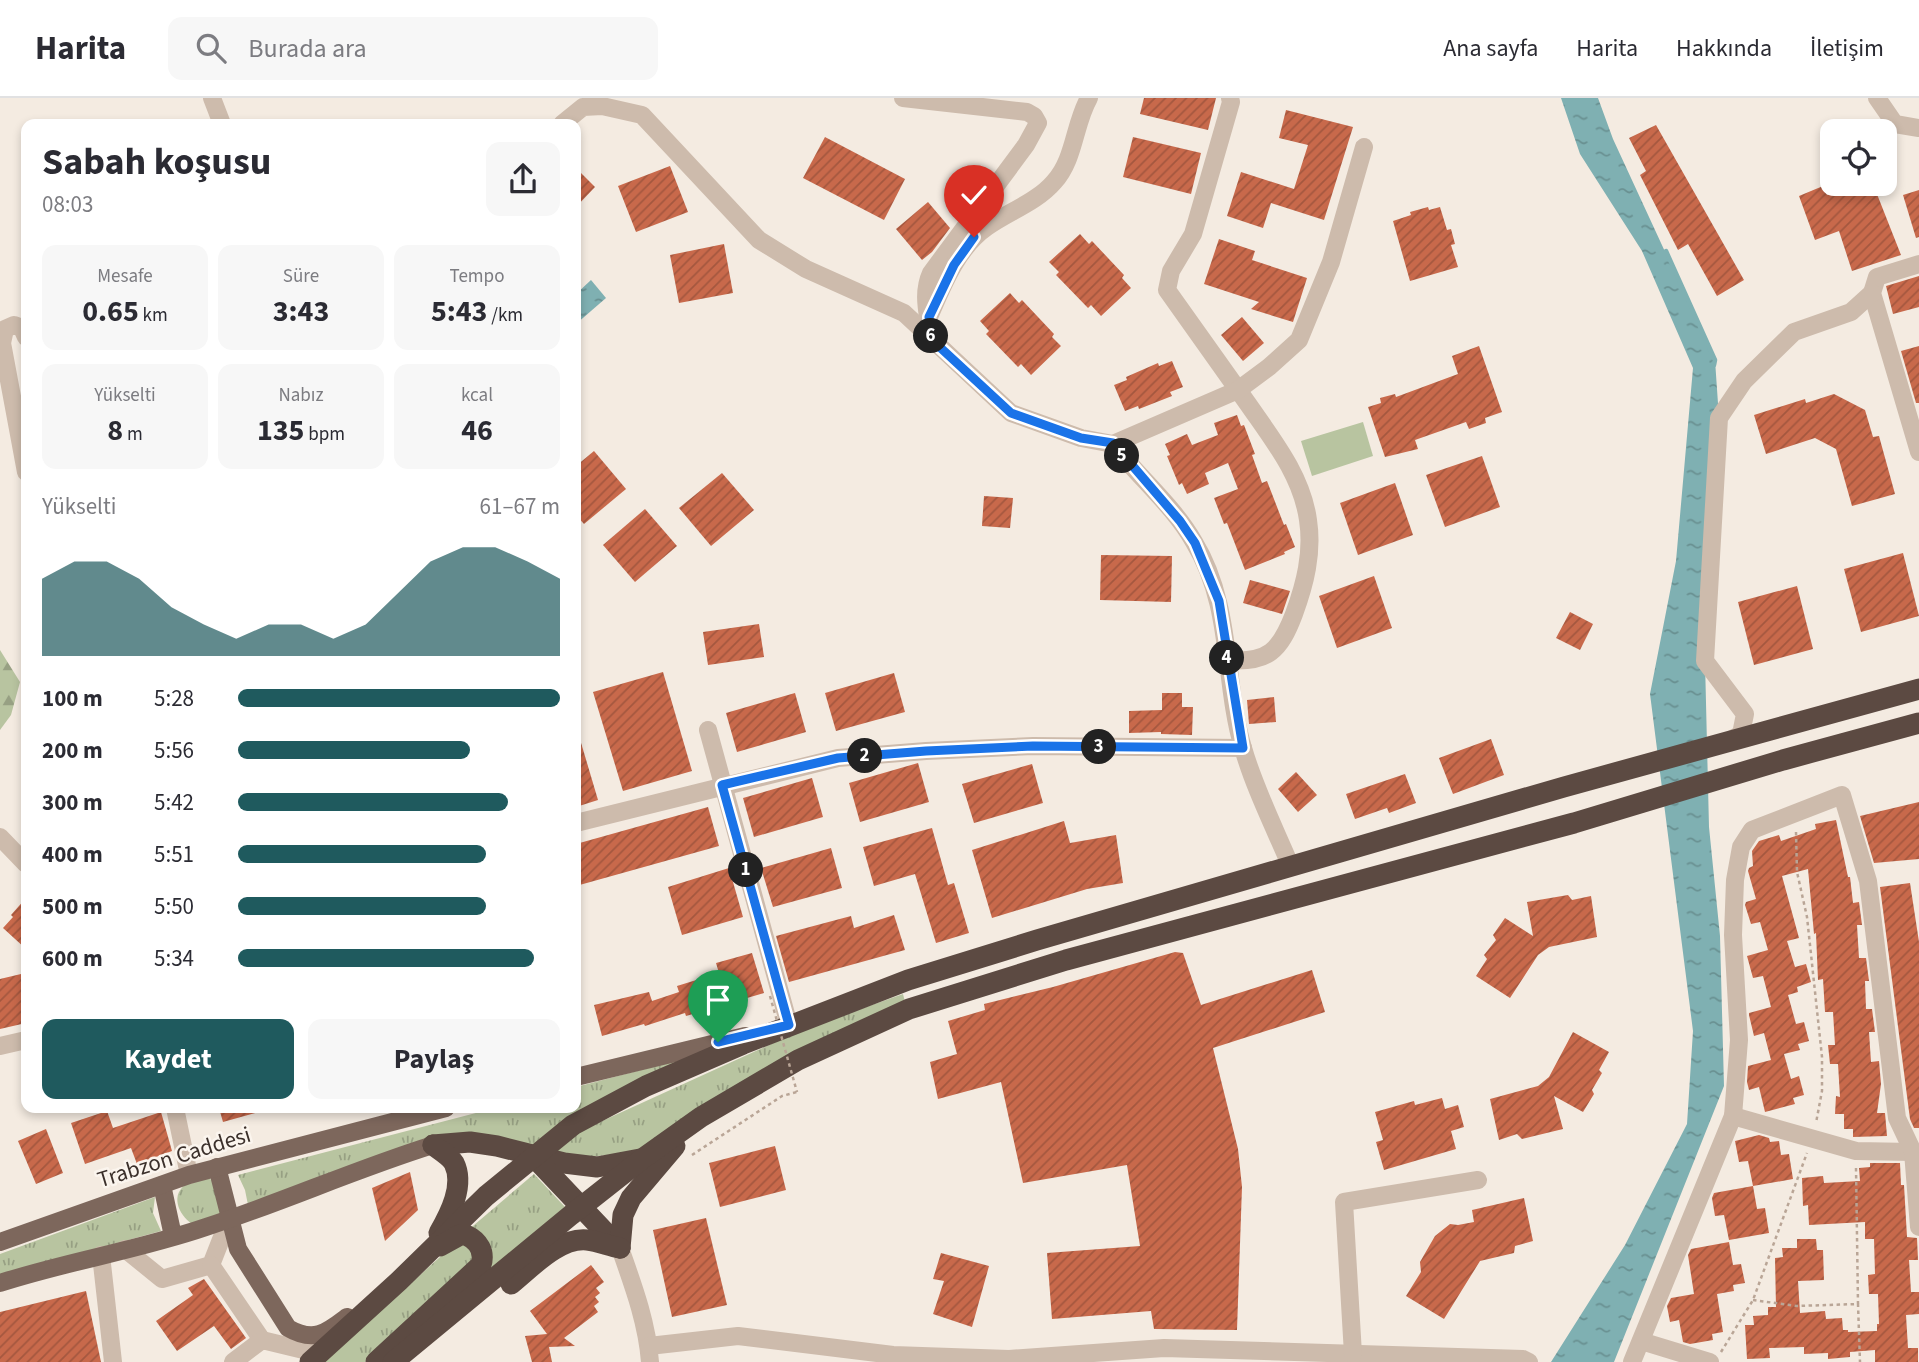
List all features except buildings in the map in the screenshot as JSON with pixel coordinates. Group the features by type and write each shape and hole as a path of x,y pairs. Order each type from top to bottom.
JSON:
{"highway":[{"path":"315,1358 486,1196 573,1125 646,1086 789,1025 908,980 1037,940 1732,739 1919,689"},
{"path":"393,1362 580,1208 701,1117 798,1060 909,1009 1066,960 1574,823 1783,760 1919,723"},
{"path":"620,1248 623,1215 631,1198 701,1117"},
{"path":"433,1145 470,1142 565,1163 597,1167 642,1159"},
{"path":"426,1254 448,1218 457,1192 458,1176 453,1161 433,1145"},
{"path":"533,1156 620,1248"},
{"path":"376,1362 473,1274 483,1258 478,1244 467,1235 452,1239 426,1254"},
{"path":"408,1362 432,1347 563,1245 587,1240 620,1248"}],"main road":[{"path":"581,1075 789,1025"},
{"name":"Trabzon Caddesi","path":"0,1242 189,1175 427,1113"},
{"path":"0,1283 229,1219 387,1159 433,1145"},
{"path":"217,1167 238,1249 288,1328 302,1336 328,1332 426,1254"},
{"path":"162,1185 173,1236"}],"street":[{"path":"212,98 220,119"},
{"path":"903,98 1027,112 1034,116 1038,123 1026,145 931,273 925,285 931,339"},
{"path":"929,317 954,265 974,237 1039,195 1052,185 1062,172 1089,98"},
{"path":"1228,660 1248,662 1264,658 1278,645 1290,625 1304,587 1309,561 1309,523 1297,480 1238,390 1167,290 1171,271 1193,234 1230,98"},
{"path":"1877,98 1895,124 1919,128"},
{"path":"568,119 583,107 602,106 642,114 759,240 806,269 904,313 1011,413 1081,438 1113,443 1238,390 1269,368 1299,340 1331,262 1364,147"},
{"path":"1732,739 1741,734 1745,714 1705,661 1719,418 1744,381 1794,332 1850,312 1872,293 1877,277 1919,264"},
{"path":"1872,293 1919,452"},
{"path":"21,328 14,325 5,329 2,343 21,445"},
{"path":"1113,443 1180,521 1195,543 1219,601 1243,748 1291,867"},
{"path":"708,730 789,1025"},
{"path":"581,822 838,758 1033,746 1243,748"},
{"path":"1632,1362 1733,1116 1738,1040 1733,935 1735,880 1741,847 1752,830 1842,794 1868,881 1898,1118 1913,1152 1919,1227"},
{"path":"0,837 21,859"},
{"path":"0,1046 21,1041"},
{"path":"176,1113 189,1175"},
{"path":"1733,1116 1856,1151 1913,1152"},
{"path":"1353,1354 1344,1202 1478,1180"},
{"path":"211,1265 229,1219"},
{"path":"620,1248 635,1289 650,1354 738,1336 893,1355 996,1359 1164,1348 1523,1359 1528,1362"},
{"path":"125,1249 162,1279 211,1265"},
{"path":"101,1255 113,1362"},
{"path":"211,1265 262,1340 315,1358"},
{"path":"233,1362 262,1340"},
{"path":"1641,1341 1713,1362"}],"path":[{"path":"1713,1362 1753,1300 1812,1138 1822,1091 1822,1057 1807,917 1797,872 1796,811"},
{"path":"770,996 797,1092 782,1096"},
{"path":"1856,1151 1860,1362"},
{"path":"1753,1300 1797,1306 1858,1304"}],"green space":[{"path":"1363,422 1373,456 1312,476 1301,441"},
{"path":"0,650 20,682 11,715 0,730"},
{"path":"903,994 905,1002 641,1151 590,1157 546,1151 589,1127 804,1029"},
{"path":"698,1055 533,1146 473,1135 248,1205 238,1175 476,1113 581,1113 581,1086"},
{"path":"534,1174 565,1207 383,1362 476,1279 467,1231"},
{"path":"207,1178 215,1181 222,1216 194,1225 181,1212 178,1195 187,1184"},
{"path":"155,1197 153,1213 161,1231 0,1275 0,1254"},
{"path":"462,1243 476,1253 470,1268 365,1362 323,1362 450,1248"}],"water":[{"path":"1561,98 1598,98 1613,139 1715,360 1719,418 1705,661 1709,827 1720,936 1724,1086 1614,1362 1551,1362 1625,1245 1687,1124 1693,1031 1650,694 1676,561 1693,368 1642,251 1580,154"},
{"path":"591,280 606,298 581,320 581,289"}],"waterway":[{"path":"1666,251 1715,360 1714,365"}],"route":[{"path":"718,1042 789,1025 722,785 838,758 926,751 1033,746 1243,748 1219,601 1195,543 1180,521 1113,443 1081,438 1011,413 931,339 929,317 954,265 974,237"}]}
